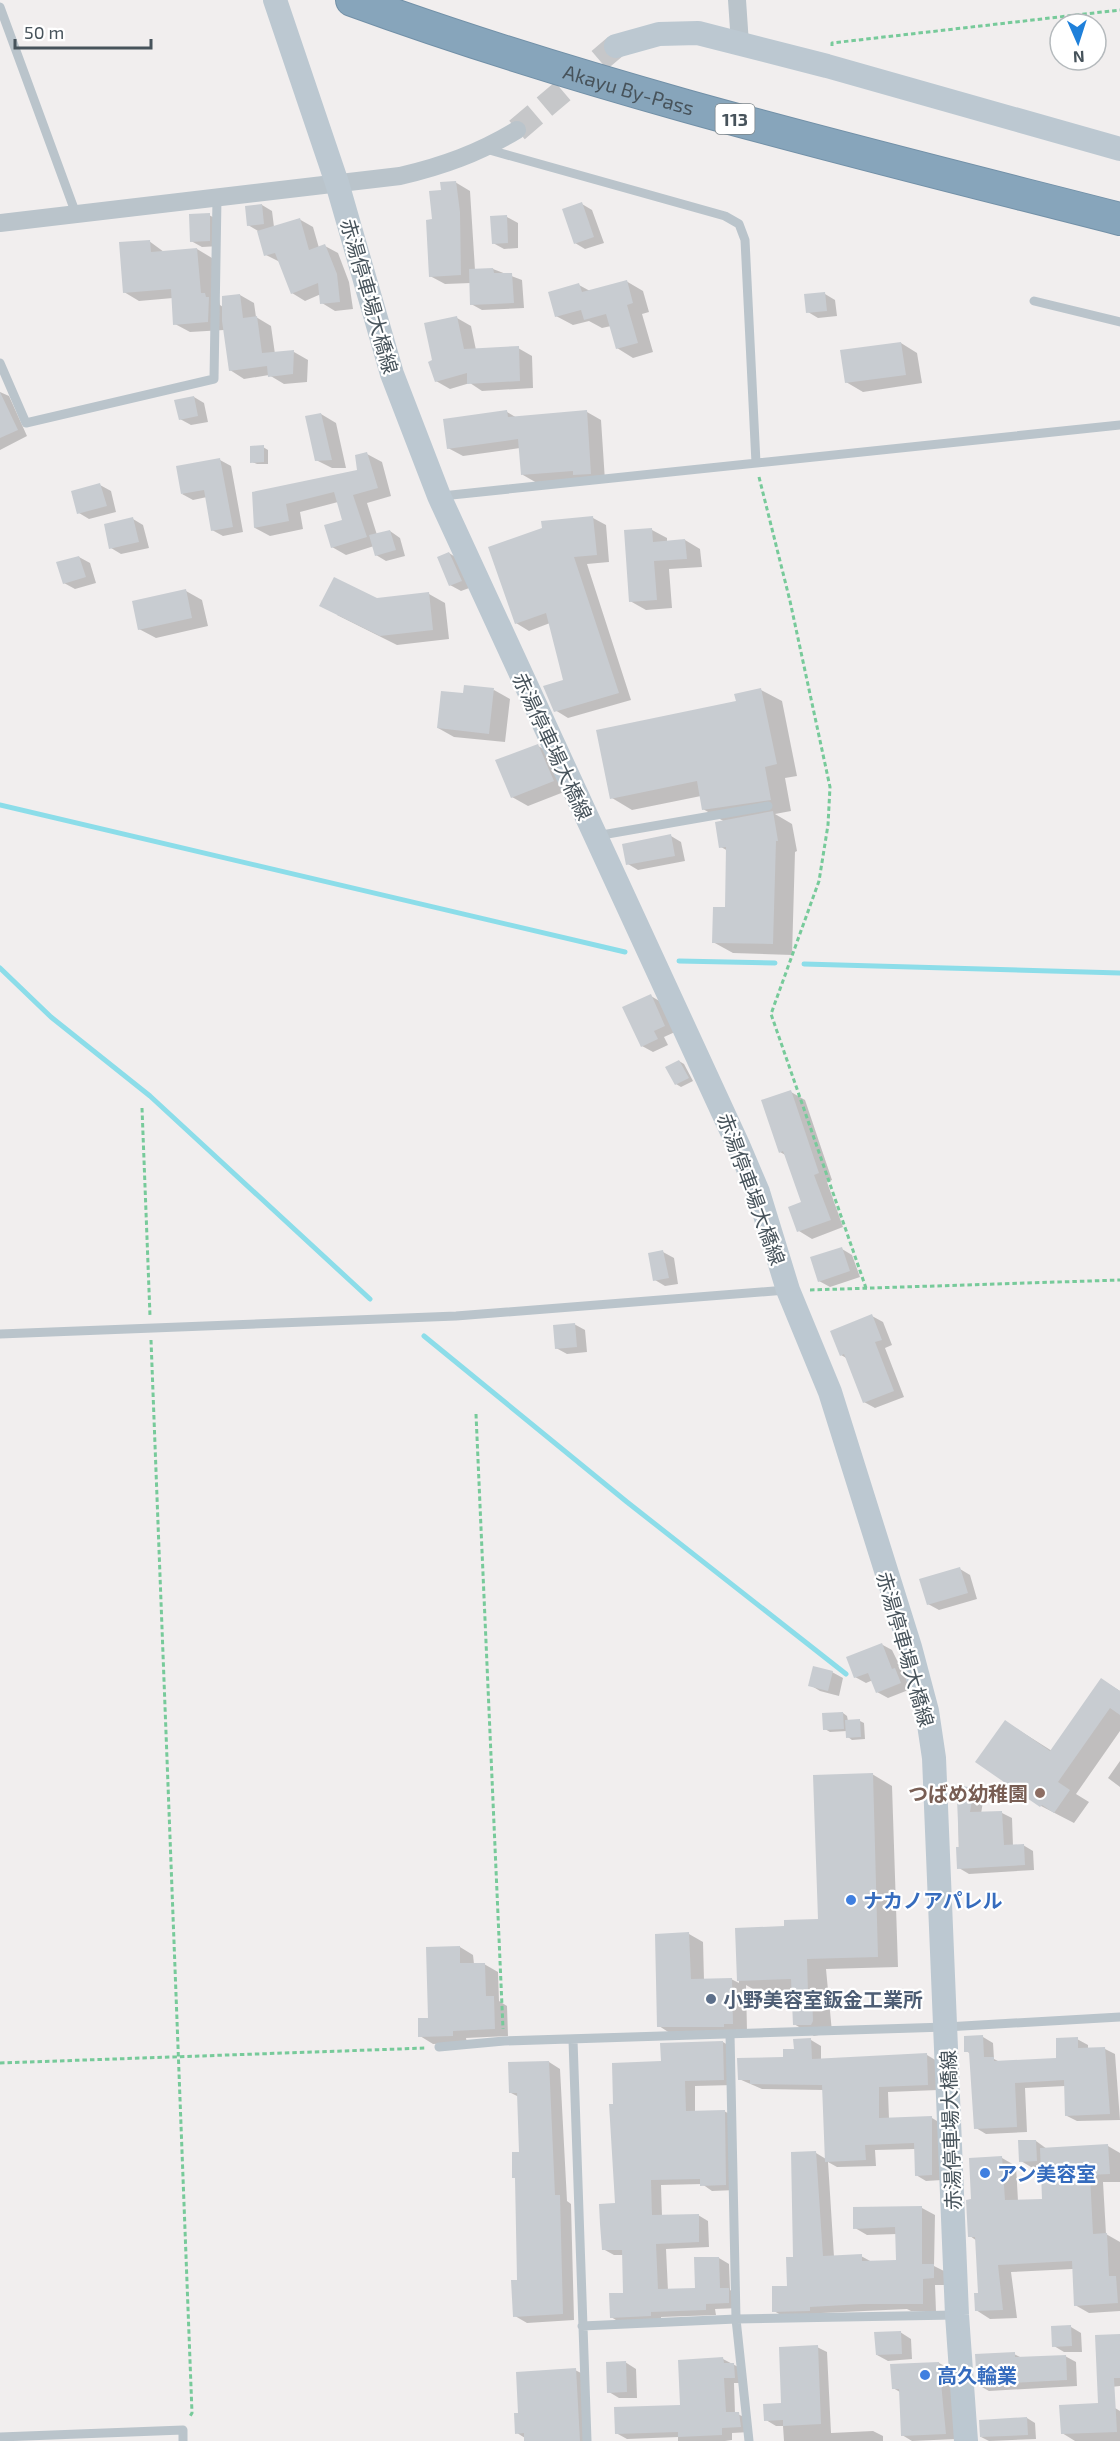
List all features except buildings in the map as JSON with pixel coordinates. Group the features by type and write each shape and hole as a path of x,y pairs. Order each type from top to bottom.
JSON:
{"highway":[{"name":"Akayu By-Pass","path":"354,1 608,84 790,134 1120,219"}],"main road":[{"name":"赤湯停車場大橋線","path":"275,0 337,183 392,374 439,496 738,1144 758,1192 788,1290 830,1392 910,1647 927,1711 934,1758 957,2315 966,2441"},
{"path":"616,46 659,34 698,33 827,66 1120,149"}],"street":[{"path":"737,0 740,44"},
{"path":"0,222 400,176 447,165 486,149 517,130"}],"lane":[{"path":"0,7 76,214"},
{"path":"486,149 725,216 739,224 746,240 756,463"},
{"path":"0,363 26,423 214,379 217,198"},
{"path":"1034,301 1120,322"},
{"path":"439,496 1120,425"},
{"path":"594,836 768,806"},
{"path":"0,1334 150,1326 456,1316 788,1290"},
{"path":"439,2047 504,2041 946,2027 1120,2017"},
{"path":"730,2034 736,2319 749,2441"},
{"path":"573,2040 587,2441"},
{"path":"582,2326 736,2319 957,2315"},
{"path":"0,2437 183,2430 183,2441"}],"path":[{"path":"827,66 832,43 1120,10"},
{"path":"756,463 790,602 830,787 828,825 819,881 771,1014 866,1288"},
{"path":"142,1108 192,2413 183,2430"},
{"path":"788,1290 1120,1280"},
{"path":"476,1414 504,2041"},
{"path":"0,2063 439,2047"}],"waterway":[{"path":"0,805 625,952"},
{"path":"679,961 775,963"},
{"path":"804,964 1120,973"},
{"path":"0,968 51,1017 150,1096 370,1299"},
{"path":"424,1336 627,1502 846,1674"}],"tunnel":[{"path":"517,130 616,46"}],"place":[{"name":"つばめ幼稚園","path":"1040,1793"},
{"name":"ナカノアパレル","path":"851,1900"},
{"name":"小野美容室鈑金工業所","path":"711,1999"},
{"name":"アン美容室","path":"985,2173"},
{"name":"高久輪業","path":"925,2375"}]}
